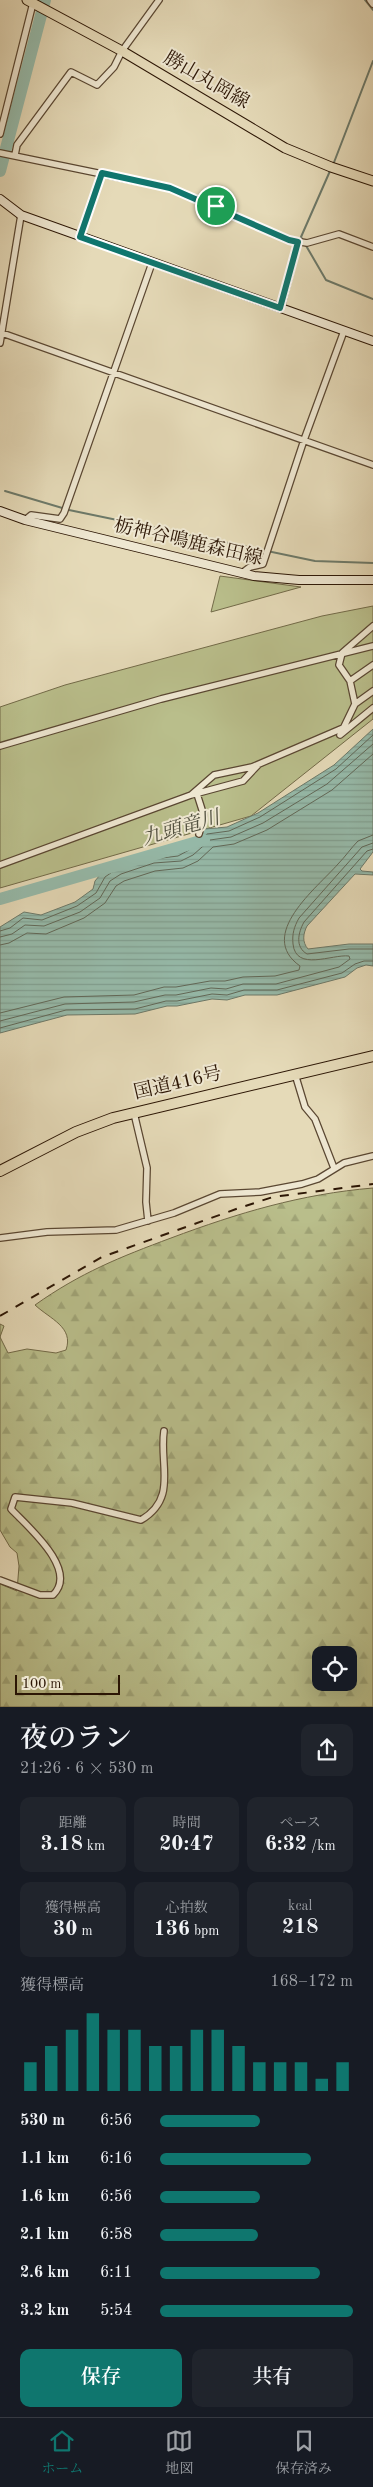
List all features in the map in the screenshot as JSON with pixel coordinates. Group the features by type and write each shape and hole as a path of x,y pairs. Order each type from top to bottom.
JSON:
{"highway":[{"name":"国道416号","path":"0,1171 76,1132 134,1112 373,1056"}],"main road":[{"name":"勝山丸岡線","path":"30,1 122,51 285,148 331,167 373,181"}],"street":[{"path":"15,156 17,145 71,72 98,85 114,68 122,51 159,0"},
{"path":"370,0 373,4"},
{"path":"0,134 30,1"},
{"path":"0,153 170,188 289,240 308,243 339,234 373,247"},
{"path":"80,237 102,173"},
{"path":"0,199 21,215 373,341"},
{"path":"0,343 2,319 21,215"},
{"path":"280,308 298,242"},
{"path":"26,520 31,514 60,519 64,513 112,372 152,263"},
{"path":"242,574 250,567 263,564 268,544 304,440 344,331"},
{"path":"2,333 373,465"},
{"name":"栃神谷鳴鹿森田線","path":"0,511 26,520 242,574 299,580 373,580"},
{"path":"355,704 350,682 339,665 342,654 373,626"},
{"path":"0,746 161,699 373,646"},
{"path":"350,682 373,665"},
{"path":"373,691 355,704 340,735 373,708"},
{"path":"194,794 214,775 258,765 343,728"},
{"path":"0,865 194,794 243,781 258,765"},
{"path":"194,794 204,816 199,834"},
{"path":"295,1074 305,1107 315,1119 334,1168"},
{"path":"134,1112 146,1168 148,1221"},
{"path":"0,1238 47,1232 116,1230 148,1221 220,1194 260,1192 302,1184 318,1179 334,1168 353,1160 373,1156"},
{"path":"0,1580 40,1596 53,1596 60,1584 59,1566 52,1554 11,1509 15,1497 72,1503 141,1520 150,1514 156,1508 164,1489 165,1467 161,1450 164,1431"}],"green space":[{"path":"220,576 301,587 211,612"},
{"path":"373,606 373,719 251,816 0,888 0,707 65,685 322,616"},
{"path":"373,1188 373,1707 0,1707 0,1584 17,1591 19,1566 17,1553 10,1547 0,1530 0,1337 8,1353 27,1349 56,1353 66,1350 68,1342 64,1329 35,1305 84,1275 152,1245 245,1213 320,1195"},
{"path":"0,1324 4,1326 0,1337"}],"water":[{"path":"373,729 373,852 360,869 373,872 373,875 355,874 307,926 304,938 308,949 349,944 373,944 373,966 366,965 357,968 345,977 277,995 245,995 227,1000 212,999 177,1006 167,1006 135,1014 67,1015 0,1033 0,927 24,912 41,915 75,902 93,889 95,881 104,870 116,863 153,851 162,853 176,851 186,847 205,829 227,827 258,813 334,765"}],"waterway":[{"path":"0,171 45,0"},
{"path":"365,0 373,10"},
{"path":"333,165 373,61"},
{"path":"330,171 301,237 326,280 373,299"},
{"path":"5,491 69,510 315,561 373,563"},
{"name":"九頭竜川","path":"0,899 204,840"}],"railway":[{"path":"0,1316 102,1257 239,1208 273,1197 373,1184"}],"route":[{"path":"102,173 170,188 216,206 245,221 298,242 285,298 280,308 80,237 102,173"}]}
